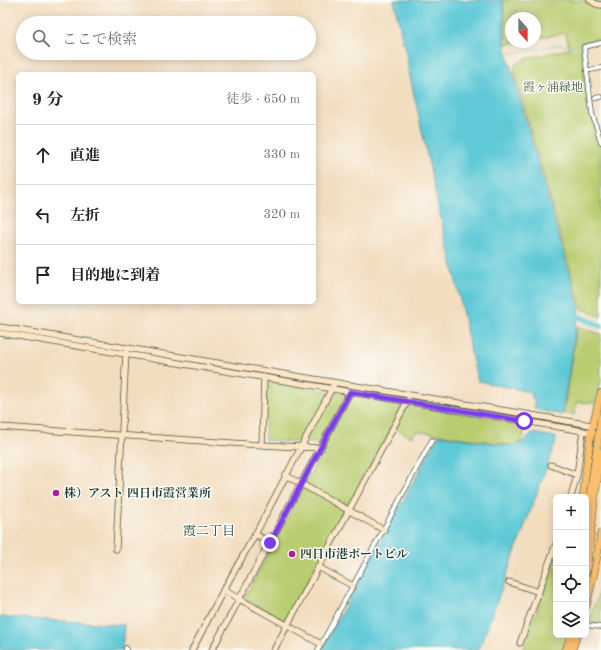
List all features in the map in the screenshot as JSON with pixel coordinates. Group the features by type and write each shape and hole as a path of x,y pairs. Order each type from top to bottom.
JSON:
{"highway":[{"path":"583,494 592,429 601,393"},
{"path":"587,566 601,419"},
{"path":"586,530 601,453"},
{"path":"587,602 601,533"},
{"path":"566,650 570,638"},
{"path":"572,650 576,638"}],"street":[{"path":"590,0 601,5"},
{"path":"601,43 584,47 592,113 601,142"},
{"path":"590,70 601,68"},
{"path":"594,98 601,97"},
{"path":"0,327 264,377 408,402 592,429 601,434"},
{"path":"0,333 335,382 525,418"},
{"path":"116,549 126,351"},
{"path":"262,445 264,377"},
{"path":"192,650 335,382"},
{"path":"335,382 350,392"},
{"path":"212,650 302,485 350,392"},
{"path":"274,650 408,402 409,395"},
{"path":"563,424 583,431 601,427"},
{"path":"0,427 321,448"},
{"path":"572,494 577,475 583,431"},
{"path":"318,650 432,440"},
{"path":"552,465 577,475"},
{"path":"285,475 384,530"},
{"path":"585,482 601,484"},
{"path":"255,534 270,543"},
{"path":"520,643 553,552"},
{"path":"318,567 353,586"},
{"path":"509,582 538,592"},
{"path":"223,590 321,644"},
{"path":"589,626 601,627"}],"green space":[{"name":"霞ヶ浦緑地","path":"503,0 601,0 601,38 580,43 588,101 601,147 601,317 581,308 514,72 515,65 524,59 569,49 566,33 541,38 541,12 505,12 505,29"},
{"path":"577,327 601,334 601,383 594,403 577,402 574,415 563,413"},
{"path":"267,381 526,424 522,441 512,445 416,431 412,437 392,427 286,621 244,599 326,444 265,440"},
{"path":"553,566 553,638 568,638 564,650 523,650"},
{"path":"601,580 601,624 589,624 589,622 598,595"}],"water":[{"path":"394,0 503,0 505,48 579,307 562,415 534,409 535,403 530,392 478,381 408,67 407,51 403,42"},
{"path":"532,433 556,437 555,444 479,650 321,650 439,435 511,446 518,445 523,442"},
{"path":"0,617 124,625 122,650 0,650"}],"waterway":[{"path":"508,54 561,44 568,47 601,40"},
{"path":"580,317 601,326"}],"place":[{"name":"株）アスト 四日市霞営業所","path":"56,493"},
{"name":"四日市港ポートビル","path":"292,554"}],"district":[{"name":"霞二丁目","path":"209,530"}],"route":[{"path":"270,543 350,392 524,421"}]}
